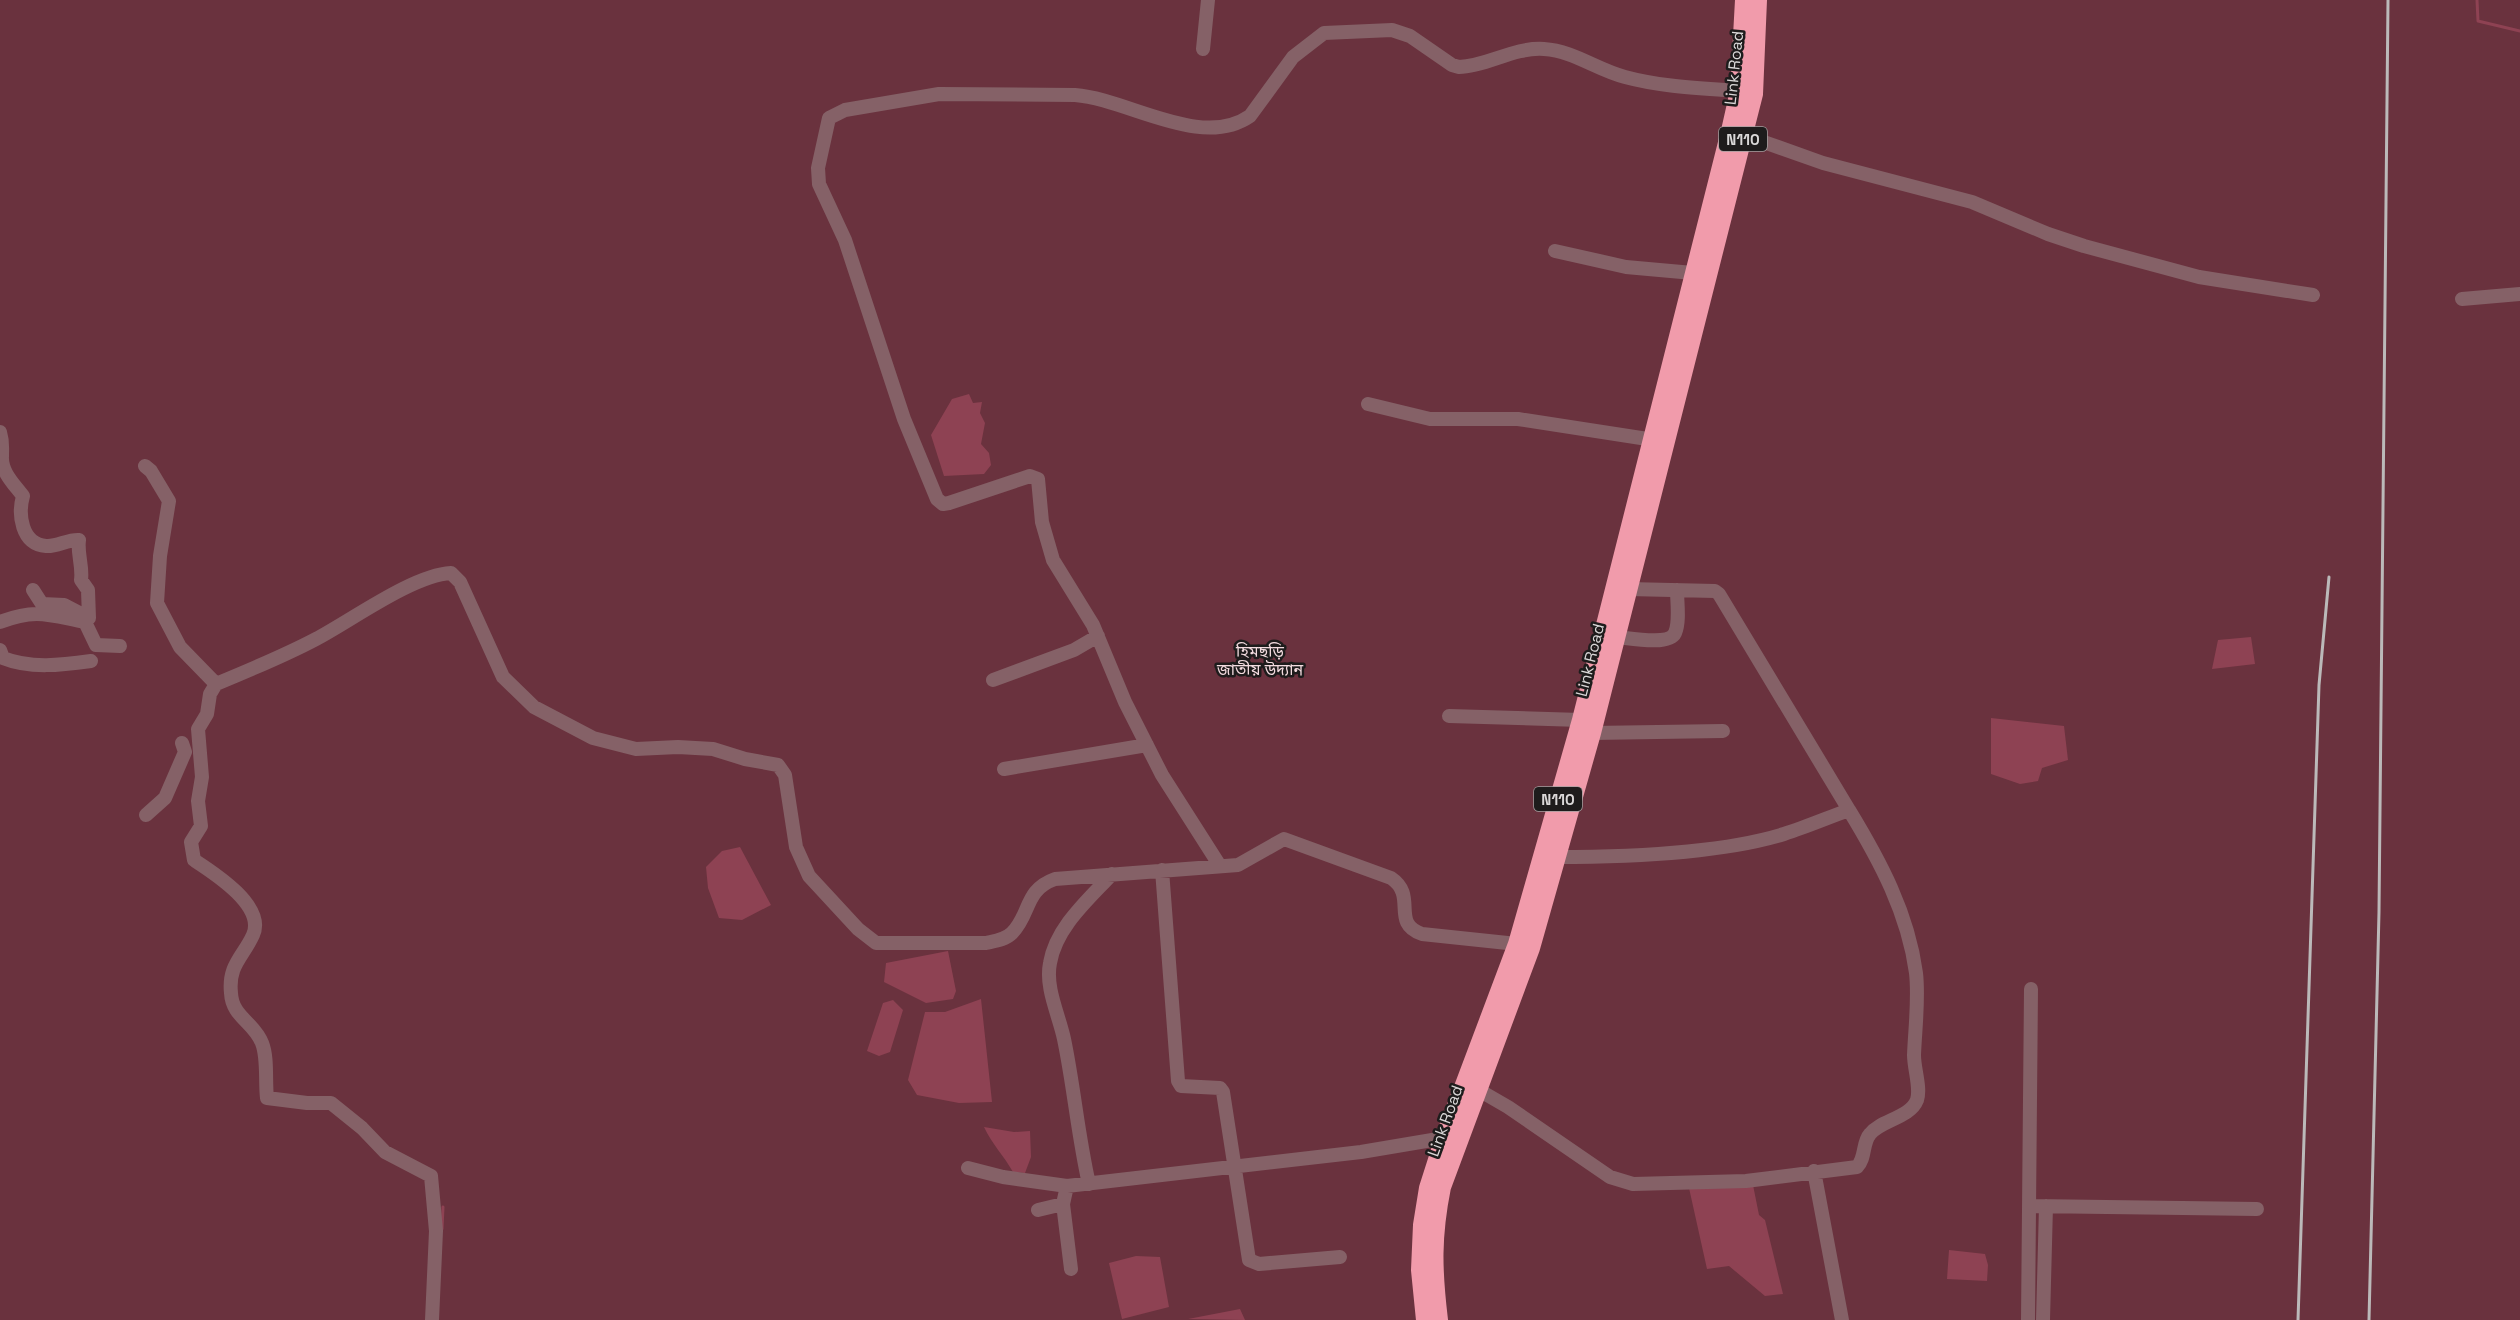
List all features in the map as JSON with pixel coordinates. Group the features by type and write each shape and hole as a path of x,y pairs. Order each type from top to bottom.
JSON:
{"highway":[{"name":"Link Road","path":"1439,1320 1434,1277 1434,1226 1443,1187 1472,1085 1616,637 1700,274 1739,91 1744,0"},
{"name":"Link Road","path":"1425,1320 1420,1270 1422,1225 1428,1188 1444,1138 1472,1085 1531,948 1556,857 1654,440 1700,274 1744,135 1754,94 1758,0"}],"street":[{"path":"1203,49 1208,0"},
{"path":"1220,866 1204,844 1147,745 1125,702 1098,636 1053,560 1042,522 1038,479 1035,476 949,503 943,504 938,499 904,419 846,240 819,184 818,168 829,118 845,110 939,94 1075,95 1094,96 1190,126 1218,126 1250,116 1293,57 1324,33 1343,31 1392,30 1410,36 1452,65 1459,67 1520,50 1542,49 1563,51 1623,76 1645,81 1739,91"},
{"path":"1744,135 1823,163 1972,202 2048,234 2107,252 2199,277 2313,295"},
{"path":"1555,251 1626,267 1700,274"},
{"path":"2462,299 2520,294"},
{"path":"1368,404 1430,419 1518,419 1654,440"},
{"path":"0,432 4,444 1,458 4,472 23,496 20,508 25,532 30,540 46,546 79,540 81,580 88,590 89,618 64,605 42,603 33,590"},
{"path":"145,466 151,471 170,501 160,556 157,603 180,647 216,684"},
{"path":"432,1320 436,1231 431,1176 385,1152 362,1128 331,1103 307,1103 267,1098 263,1044 255,1029 235,1012 231,993 233,966 255,932 252,909 225,881 195,860 191,842 201,826 198,801 202,777 198,729 207,714 210,694 216,684 316,639 384,600 438,574 452,573 460,582 503,677 534,707 592,738 636,749 713,749 745,759 778,765 785,775 796,847 809,876 858,929 876,943 986,943 1003,939 1013,932 1035,891 1055,879 1245,863 1275,841 1284,838 1400,884 1404,892 1406,924 1410,930 1422,934 1517,944"},
{"path":"1472,1085 1610,1177 1633,1184 1746,1181 1857,1167 1861,1162 1867,1137 1877,1126 1908,1111 1916,1102 1918,1095 1914,1064 1916,975 1909,935 1888,882 1849,810 1735,622 1724,599 1714,591 1628,589"},
{"path":"1616,637 1661,641 1671,638 1676,632 1677,590"},
{"path":"0,622 24,613 85,622 96,645 120,646"},
{"path":"993,680 1052,660 1098,636"},
{"path":"0,650 3,658 17,664 64,664 91,661"},
{"path":"1449,716 1586,726 1723,731"},
{"path":"146,815 165,798 185,752 182,743"},
{"path":"1004,769 1147,745"},
{"path":"1556,857 1640,855 1755,841 1784,834 1849,810"},
{"path":"1162,870 1178,1081 1181,1086 1220,1088 1223,1092 1249,1260 1259,1264 1340,1257"},
{"path":"1089,1184 1077,1130 1064,1039 1052,997 1050,964 1060,936 1079,910 1112,874"},
{"path":"2028,1320 2031,989"},
{"path":"968,1168 1003,1177 1067,1186 1361,1152 1444,1138"},
{"path":"1814,1171 1842,1320"},
{"path":"1067,1186 1063,1204 1071,1269"},
{"path":"1038,1210 1063,1204"},
{"path":"2030,1206 2257,1209"},
{"path":"2043,1320 2046,1206"}],"green space":[{"name":"হিমছড়ি জাতীয় উদ্যান","path":"0,0 2520,0 2520,1320 0,1320"}],"shaded area":[{"path":"969,394 973,403 982,402 980,413 985,423 981,444 989,453 991,465 984,474 944,476 931,435 952,399"},
{"path":"2251,637 2255,664 2212,669 2218,640"},
{"path":"1991,718 2064,726 2068,760 2042,768 2038,781 2020,784 1991,774"},
{"path":"740,847 771,905 742,920 719,918 708,888 706,867 722,851"},
{"path":"948,951 956,991 953,999 926,1003 884,982 886,963"},
{"path":"981,999 992,1102 959,1103 917,1095 908,1080 925,1012 945,1012"},
{"path":"893,1000 903,1010 890,1052 879,1056 867,1051 883,1003"},
{"path":"984,1127 1014,1132 1030,1131 1031,1157 1025,1173 1013,1172"},
{"path":"1753,1185 1759,1215 1765,1220 1783,1294 1765,1296 1729,1266 1707,1269 1689,1188"},
{"path":"1949,1250 1985,1254 1988,1265 1987,1281 1947,1279"},
{"path":"1136,1256 1160,1257 1169,1307 1122,1319 1109,1263"},
{"path":"1240,1309 1245,1320 1188,1319"}],"waterway":[{"path":"2477,0 2478,21 2520,31"},
{"path":"442,1229 443,1207"}],"railway":[{"path":"2369,1320 2379,912 2388,0"},
{"path":"2298,1320 2319,685 2329,577"}]}
